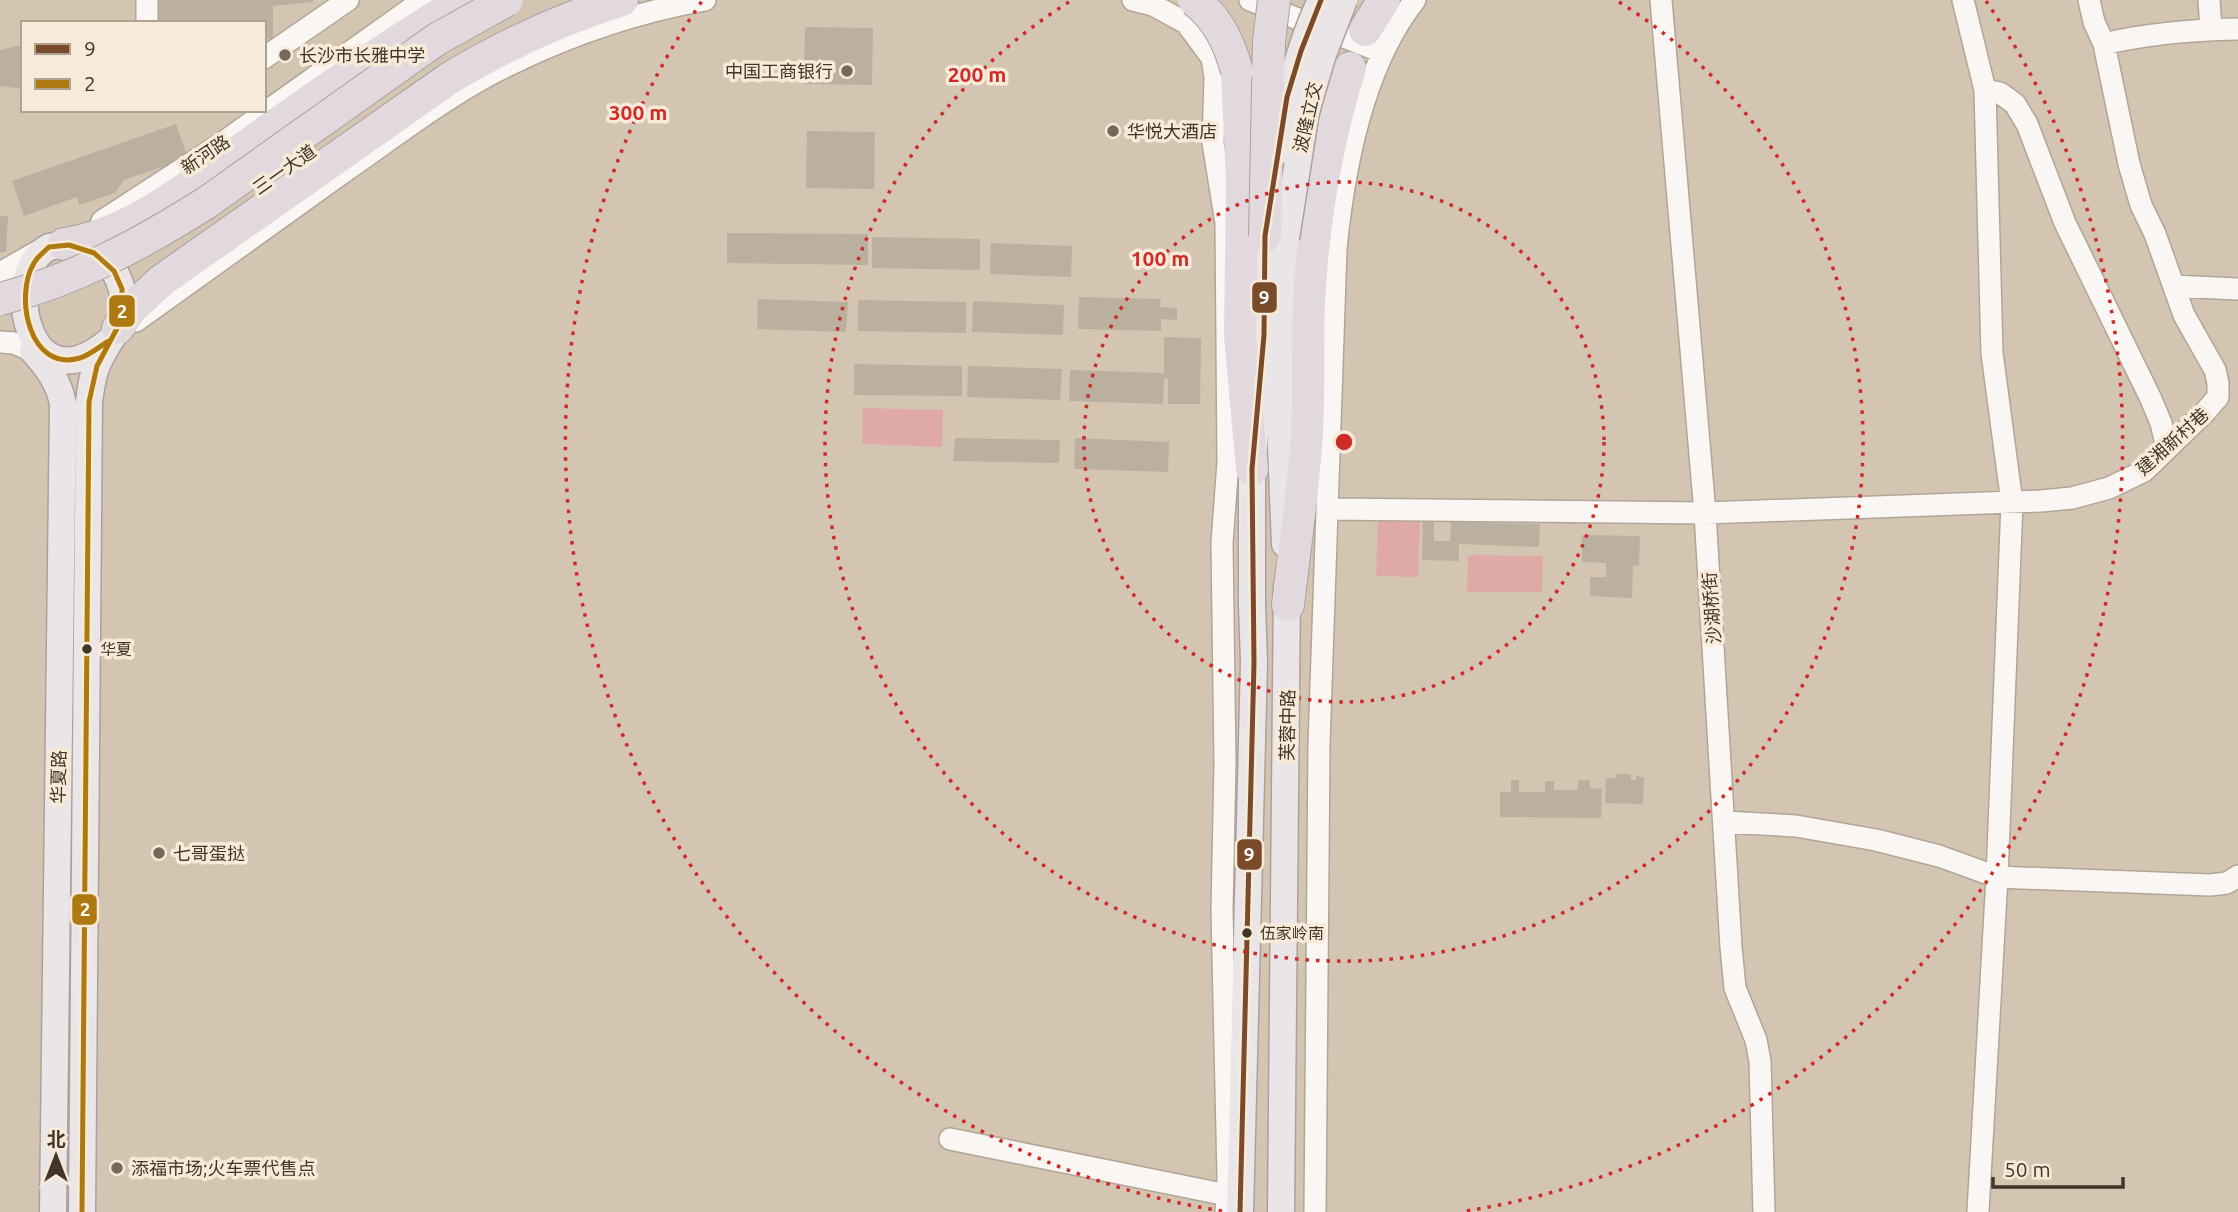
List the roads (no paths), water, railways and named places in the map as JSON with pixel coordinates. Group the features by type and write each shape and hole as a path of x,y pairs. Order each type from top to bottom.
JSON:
{"highway":[{"path":"49,248 99,237 134,220 189,186 420,25 464,0"},
{"name":"三一大道","path":"0,299 72,276 167,228 437,39 508,0"},
{"name":"三一大道","path":"0,318 65,298 161,254 467,44 508,21 559,0"},
{"path":"531,34 572,0"},
{"path":"113,334 131,309 161,281 407,106 485,57 548,25 622,0"},
{"path":"1274,0 1269,41 1276,237"},
{"path":"1372,28 1384,0"},
{"path":"1190,11 1207,10 1222,30 1237,71 1242,181 1240,336 1252,469"},
{"path":"1288,605 1307,445 1309,303 1314,231 1321,178 1350,68"}],"main road":[{"name":"波隆立交","path":"1276,237 1287,97 1321,0"},
{"name":"波隆立交","path":"1276,237 1306,111 1323,54 1344,0"},
{"path":"1226,223 1240,336"},
{"name":"芙蓉中路","path":"1231,1206 1254,675 1252,469 1276,237"},
{"name":"芙蓉中路","path":"1276,237 1288,605 1281,1212"},
{"path":"78,246 105,259 121,284 124,299 123,314 113,334 97,351 81,358 48,358 33,351 16,333 8,309 8,293 13,277 22,263 49,248 78,246"},
{"name":"华夏路","path":"82,1212 89,402 92,380 113,334"},
{"name":"华夏路","path":"33,351 52,373 60,390 62,404 53,1212"}],"street":[{"path":"147,0 148,21"},
{"path":"266,57 348,0"},
{"name":"新河路","path":"266,112 423,0"},
{"path":"113,334 379,147 456,96 511,64 568,38 608,24 658,9 705,0"},
{"path":"1133,0 1190,11 1205,0"},
{"path":"1250,0 1372,28 1401,18 1415,0"},
{"name":"沙湖桥街","path":"1661,0 1705,513 1735,988 1756,1040 1760,1061 1764,1212"},
{"path":"1963,0 1985,90 1992,353 2012,503 1997,877 1978,1212"},
{"name":"建湘新村巷","path":"1328,509 1705,513 2012,503 2073,498 2109,488 2144,471 2218,397 2218,383 2215,370 2184,315 2155,234 2141,205 2129,164 2104,44 2094,22 2089,0"},
{"path":"2209,0 2211,29"},
{"path":"950,1139 1231,1206 1222,910 1225,763 1222,542 1228,462 1226,223 1213,143 1215,78 1212,58 1190,11"},
{"path":"1315,1212 1319,744 1332,328 1342,191 1358,127 1372,28"},
{"path":"2104,44 2142,34 2238,29"},
{"path":"1985,90 2000,93 2015,104 2027,124 2065,223 2150,397 2161,423 2167,449"},
{"name":"新河路","path":"49,248 136,200 266,112"},
{"path":"0,273 49,248"},
{"path":"2174,286 2238,289"},
{"path":"0,342 14,343 33,351"},
{"path":"1724,822 1796,825 1877,840 1939,856 1997,877 2210,885 2227,883 2238,876"}],"place":[{"name":"长沙市长雅中学","path":"285,55"},
{"name":"中国工商银行","path":"847,71"},
{"name":"华悦大酒店","path":"1113,131"},
{"name":"华夏","path":"87,649"},
{"name":"七哥蛋挞","path":"159,853"},
{"name":"伍家岭南","path":"1247,933"},
{"name":"添福市场;火车票代售点","path":"117,1168"}]}
